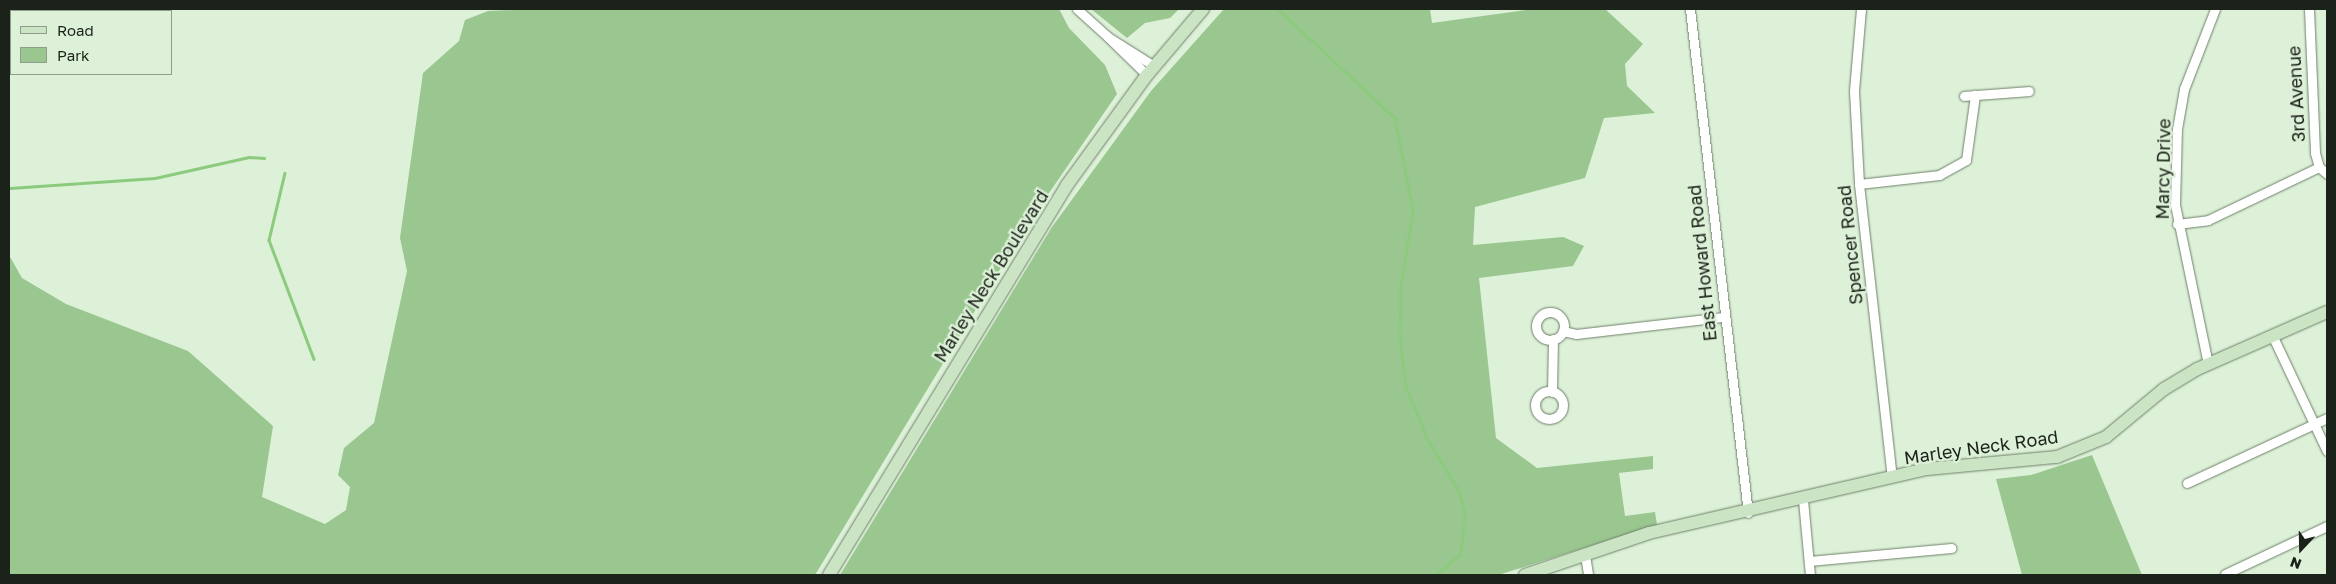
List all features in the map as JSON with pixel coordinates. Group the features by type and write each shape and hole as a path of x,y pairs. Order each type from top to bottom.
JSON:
{"street":[{"path":"1077,9 1108,37 1150,70"},
{"name":"Marley Neck Boulevard","path":"829,575 1053,207 1150,70 1203,9"},
{"name":"East Howard Road","path":"1690,9 1748,513"},
{"name":"Spencer Road","path":"1860,9 1854,91 1859,184 1892,478"},
{"name":"Marcy Drive","path":"2208,364 2177,224 2177,129 2192,61 2214,9"},
{"name":"3rd Avenue","path":"2309,9 2319,167"},
{"path":"1964,96 2029,91"},
{"path":"1859,184 1939,175 1966,160 1975,95"},
{"path":"2177,224 2208,220 2319,167 2327,174"},
{"name":"Marley Neck Road","path":"1525,575 1649,533 1748,513 1927,469 2028,462 2083,448 2114,432 2164,389 2208,364 2327,312"},
{"path":"1553,339 1537,331 1543,314 1561,318 1563,331"},
{"path":"1563,331 1576,334 1724,317"},
{"path":"1553,339 1563,331"},
{"path":"2273,337 2327,451"},
{"path":"1552,392 1553,339"},
{"path":"2187,483 2327,418"},
{"path":"1803,500 1810,575"},
{"path":"2224,574 2327,526"},
{"path":"1809,561 1951,548"},
{"path":"1585,555 1588,575"}],"green space":[{"path":"538,9 1059,9 1069,28 1105,65 1117,94 1025,228 815,575 9,575 9,255 22,278 66,304 188,351 273,426 262,497 325,524 346,510 350,487 338,475 344,448 374,423 407,271 400,238 423,73 459,41 465,20 488,11"},
{"path":"1091,9 1179,9 1170,18 1145,23 1127,38"},
{"path":"1224,9 1430,9 1432,23 1533,9 1605,9 1643,44 1625,64 1627,86 1655,113 1604,118 1585,178 1475,207 1473,245 1563,237 1584,246 1573,266 1479,278 1496,438 1537,468 1653,456 1653,469 1619,473 1625,516 1655,512 1657,525 1498,575 840,575 1052,227 1151,91"},
{"path":"2092,455 2142,575 2022,575 1996,479 2031,475"}],"waterway":[{"path":"1278,9 1395,118 1413,211 1401,287 1400,337 1406,387 1428,440 1459,491 1465,512 1461,554 1436,575"},
{"path":"10,188 155,178 249,157 264,158"},
{"path":"285,173 269,240 314,359"}]}
